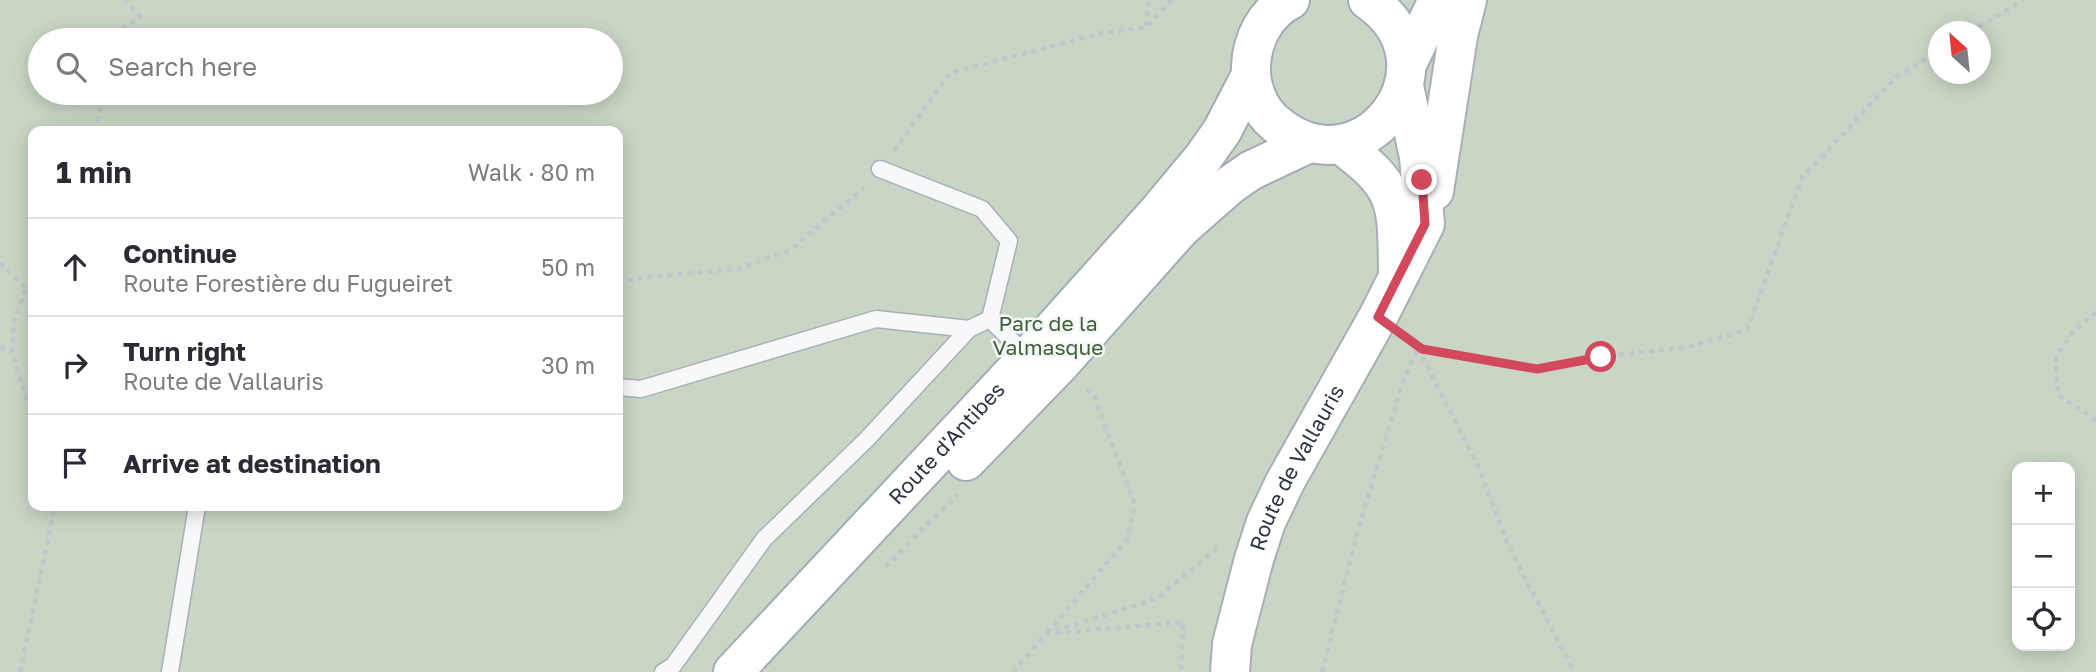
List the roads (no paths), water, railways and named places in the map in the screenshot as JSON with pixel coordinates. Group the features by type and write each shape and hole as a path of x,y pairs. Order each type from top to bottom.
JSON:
{"main road":[{"path":"1251,75 1251,54 1258,34 1269,16 1290,0"},
{"path":"1368,0 1382,9 1395,25 1404,44 1425,224"},
{"name":"Route d'Antibes","path":"763,672 1059,365 1196,214 1251,171 1324,144 1362,138 1381,125 1396,107 1406,75 1438,0"},
{"name":"Route de Vallauris","path":"1230,672 1232,644 1266,522 1285,482 1378,317 1425,224 1435,186 1458,36 1468,0"},
{"name":"Route de Vallauris","path":"1251,75 1256,98 1269,118 1287,133 1324,144 1365,162 1392,196 1397,213 1398,276"},
{"name":"Route d'Antibes","path":"733,672 1028,357 1203,158 1222,131 1251,75"}],"lane":[{"path":"663,672 673,666 764,539 867,439 970,329 990,319 1009,241 982,209 880,169"},
{"path":"623,387 640,389 876,319 970,329"},
{"path":"990,319 1028,357"},
{"path":"170,672 196,511"}],"park label":[{"name":"Parc de la Valmasque","path":"1048,336"}]}
